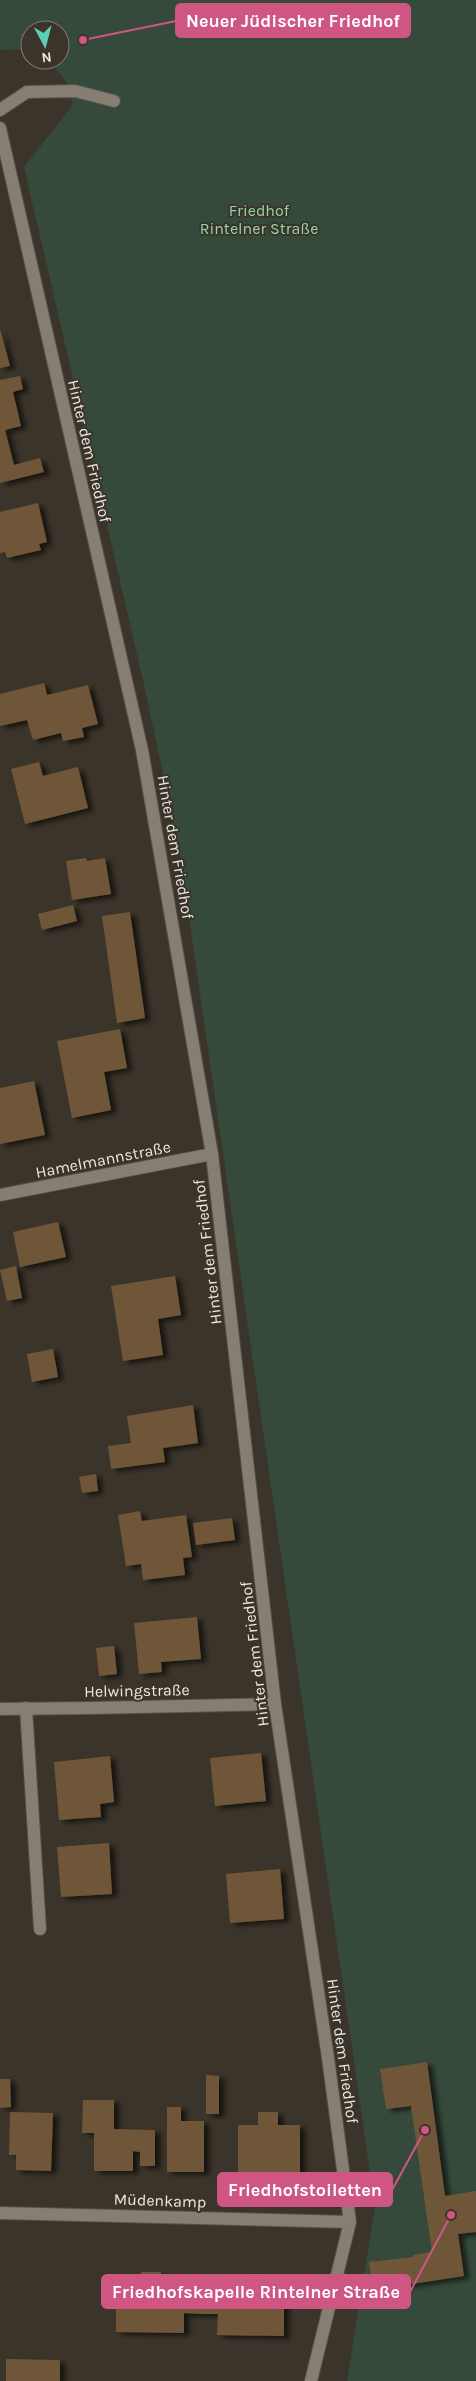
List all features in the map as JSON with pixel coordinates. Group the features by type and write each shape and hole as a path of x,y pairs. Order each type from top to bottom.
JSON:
{"street":[{"path":"0,110 27,92 76,90 114,101"},
{"name":"Hinter dem Friedhof","path":"0,128 142,750 212,1154 276,1704 350,2222 311,2381"},
{"name":"Hamelmannstraße","path":"0,1195 212,1154"},
{"name":"Helwingstraße","path":"0,1708 276,1704"},
{"path":"26,1708 40,1929"},
{"name":"Müdenkamp","path":"0,2212 350,2222"}],"green space":[{"name":"Friedhof Rintelner Straße","path":"0,0 476,0 476,2381 347,2381 375,2207 179,848 143,680 24,167 73,105 67,83 57,70 70,70 70,20 20,20 20,49 0,50"}],"building":[{"path":"0,329 10,366 0,368"},
{"path":"20,376 23,389 13,392 21,426 5,430 14,465 40,458 44,472 0,483 0,380"},
{"path":"38,503 47,542 39,544 41,550 7,558 5,552 0,553 0,512"},
{"path":"44,683 47,695 88,685 98,724 82,728 84,737 63,741 61,733 33,740 27,720 0,726 0,694"},
{"path":"39,762 43,776 78,767 88,808 25,824 11,769"},
{"path":"86,858 87,861 105,858 111,894 72,900 66,861"},
{"path":"73,905 77,921 42,930 38,914"},
{"path":"130,912 145,1018 117,1023 102,916"},
{"path":"120,1029 127,1068 104,1072 111,1110 72,1118 57,1041"},
{"path":"34,1081 45,1135 0,1144 0,1088"},
{"path":"58,1222 66,1257 20,1267 13,1232"},
{"path":"16,1266 22,1298 7,1301 0,1270"},
{"path":"175,1276 181,1315 158,1319 163,1355 123,1361 111,1286"},
{"path":"53,1349 58,1377 32,1382 27,1354"},
{"path":"193,1405 198,1443 163,1448 165,1462 111,1469 108,1446 131,1443 127,1416"},
{"path":"96,1474 98,1491 82,1493 79,1477"},
{"path":"140,1511 142,1521 186,1515 192,1557 183,1558 185,1575 143,1580 141,1564 126,1566 118,1515"},
{"path":"232,1518 235,1540 196,1545 193,1523"},
{"path":"197,1617 201,1659 161,1662 162,1672 139,1674 134,1623"},
{"path":"114,1646 117,1674 99,1676 96,1648"},
{"path":"261,1753 266,1801 215,1806 210,1758"},
{"path":"110,1756 114,1802 100,1804 101,1817 59,1820 54,1762"},
{"path":"109,1843 112,1894 61,1897 57,1847"},
{"path":"280,1869 284,1919 230,1923 226,1874"},
{"path":"427,2062 445,2196 476,2191 476,2232 458,2234 464,2276 373,2290 369,2262 413,2257 413,2255 432,2252 411,2106 386,2109 380,2069"},
{"path":"206,2075 219,2076 219,2114 206,2114"},
{"path":"0,2079 10,2079 11,2107 0,2108"},
{"path":"83,2100 114,2100 114,2129 155,2130 155,2166 140,2166 140,2152 133,2151 133,2171 94,2171 94,2133 82,2133"},
{"path":"167,2107 181,2107 181,2121 204,2121 204,2172 167,2172"},
{"path":"10,2112 53,2113 51,2171 16,2170 16,2155 9,2155"},
{"path":"258,2112 278,2112 278,2125 300,2125 300,2172 238,2172 238,2125 258,2125"},
{"path":"141,2272 161,2272 161,2282 185,2283 185,2285 240,2284 241,2274 260,2274 260,2284 284,2285 284,2336 217,2335 218,2314 184,2313 184,2333 116,2332 116,2282 141,2282"},
{"path":"6,2359 60,2360 60,2381 6,2381"}],"place":[{"name":"Neuer Jüdischer Friedhof","path":"83,40"},
{"name":"Friedhofstoiletten","path":"425,2130"},
{"name":"Friedhofskapelle Rintelner Straße","path":"451,2215"}]}
